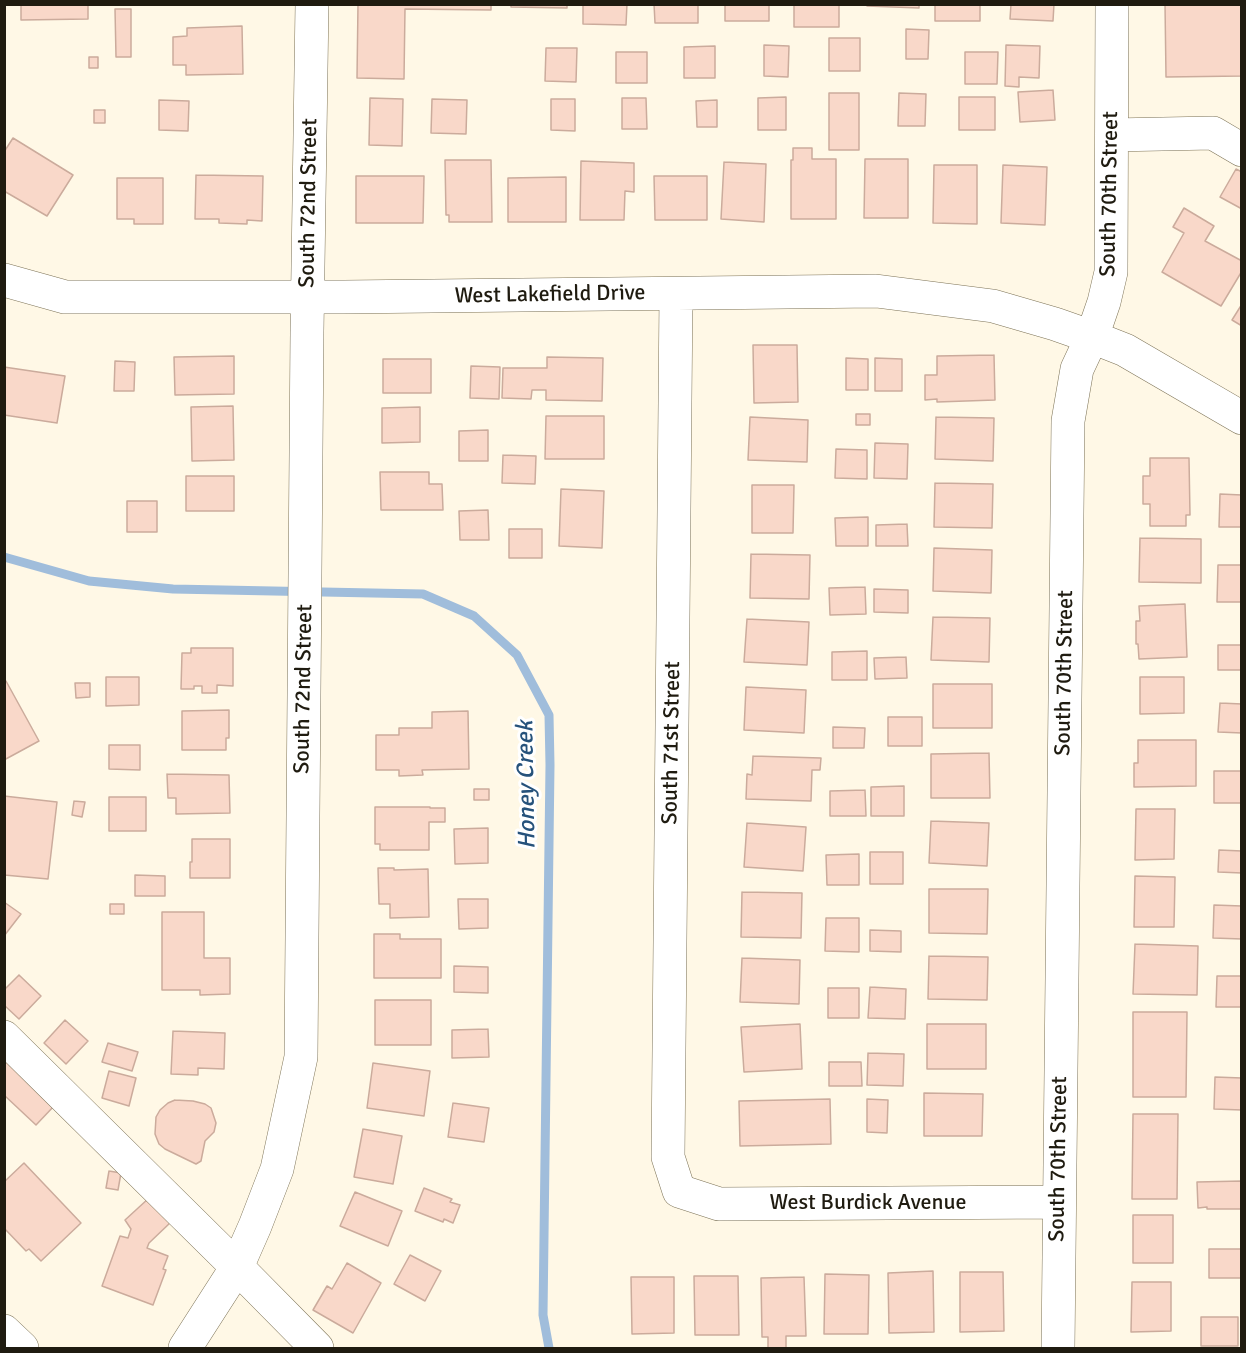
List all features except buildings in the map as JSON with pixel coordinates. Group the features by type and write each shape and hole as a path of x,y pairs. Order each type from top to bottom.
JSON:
{"street":[{"name":"South 72nd Street","path":"185,1348 237,1267 278,1169 301,1058 312,4"},
{"name":"South 70th Street","path":"1058,1348 1068,421 1077,369 1092,337 1111,272 1112,4"},
{"path":"1112,135 1213,133 1242,150"},
{"name":"West Lakefield Drive","path":"4,280 65,297 876,291 993,306 1092,337 1125,350 1242,418"},
{"name":"South 71st Street","path":"676,294 668,1156 679,1191"},
{"path":"4,1037 317,1348"},
{"name":"West Burdick Avenue","path":"679,1191 719,1204 1059,1202"},
{"path":"4,1330 22,1348"}],"waterway":[{"name":"Honey Creek","path":"4,557 89,581 173,589 423,594 474,616 517,655 549,715 543,1315 549,1348"}]}
